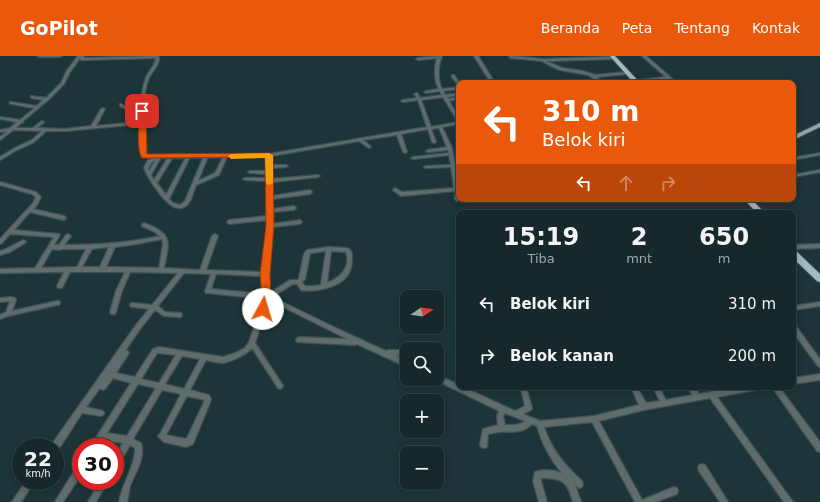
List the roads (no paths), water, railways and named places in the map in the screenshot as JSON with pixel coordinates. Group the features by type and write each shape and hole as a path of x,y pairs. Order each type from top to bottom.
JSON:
{"highway":[{"path":"614,57 627,73 636,80"},
{"path":"614,57 637,80"},
{"path":"744,202 751,210"},
{"path":"750,202 758,210"},
{"path":"796,251 820,272"},
{"path":"796,251 820,279"}],"main road":[{"path":"796,137 820,125"}],"street":[{"path":"39,56 60,56"},
{"path":"0,139 14,129 47,99 61,84 68,72 81,56 82,59 158,57 155,67 148,75 143,93 143,153 145,156 225,158"},
{"path":"476,56 491,80"},
{"path":"540,56 543,60 559,68 576,70 594,76 599,80"},
{"path":"644,56 671,80"},
{"path":"418,59 440,57 437,64 438,84 456,116"},
{"path":"511,58 543,60 581,57 614,57"},
{"path":"594,76 627,73"},
{"path":"453,76 456,80"},
{"path":"654,80 669,78"},
{"path":"426,92 456,88"},
{"path":"416,94 434,142"},
{"path":"403,101 456,94"},
{"path":"32,97 47,99"},
{"path":"447,100 456,98"},
{"path":"11,103 38,107"},
{"path":"121,105 128,109 131,113 130,124"},
{"path":"93,127 103,109"},
{"path":"0,118 22,122"},
{"path":"33,130 42,122"},
{"path":"0,131 14,129 45,130 142,123"},
{"path":"205,159 184,206 175,205 169,202 154,184 150,174 158,159 205,159 269,155 399,134 456,123"},
{"path":"395,190 402,194 456,189 450,148 440,126"},
{"path":"0,159 33,141 45,130"},
{"path":"399,134 405,152"},
{"path":"360,140 369,147"},
{"path":"428,151 450,148"},
{"path":"413,158 451,154"},
{"path":"797,158 820,154"},
{"path":"123,502 128,481 139,457 140,451 138,446 129,440 101,436 135,380 155,351 159,350 204,358 226,360 247,350 252,343 267,297 265,274 270,226 269,155"},
{"path":"194,184 217,174 225,158"},
{"path":"167,198 188,159"},
{"path":"154,184 169,160"},
{"path":"250,172 286,166"},
{"path":"426,167 452,166"},
{"path":"796,175 820,171"},
{"path":"245,179 269,181 318,176"},
{"path":"0,183 34,193 39,197 35,204 0,242"},
{"path":"269,198 310,192"},
{"path":"269,211 294,208"},
{"path":"29,210 64,218"},
{"path":"229,222 269,218"},
{"path":"270,226 300,222"},
{"path":"144,225 160,233 164,237 166,244 161,271"},
{"path":"9,232 56,234 37,270"},
{"path":"60,248 68,236"},
{"path":"202,272 216,236"},
{"path":"50,247 60,248 113,245 142,242 164,237"},
{"path":"0,253 8,251 23,242"},
{"path":"102,269 113,245"},
{"path":"796,248 820,246"},
{"path":"78,270 90,247"},
{"path":"324,286 329,249"},
{"path":"329,249 347,250 350,254 347,272 344,276 324,286 312,288 303,288 299,282 302,280 307,254 309,251 329,249"},
{"path":"0,271 102,269 265,274"},
{"path":"60,286 68,270"},
{"path":"113,312 119,291 128,270"},
{"path":"62,438 138,327 183,271"},
{"path":"214,272 208,291 267,297 400,361"},
{"path":"267,297 292,282 299,282"},
{"path":"0,300 13,299 8,314"},
{"path":"0,317 56,303"},
{"path":"796,308 820,304"},
{"path":"132,305 157,308 164,314 180,315"},
{"path":"796,331 820,364"},
{"path":"299,340 351,341 363,343"},
{"path":"252,343 280,386"},
{"path":"103,387 126,353"},
{"path":"385,354 400,353"},
{"path":"124,448 180,354"},
{"path":"111,375 187,391 208,398 190,441 186,443 162,438 164,431 187,391 204,358"},
{"path":"796,381 820,377"},
{"path":"444,381 456,387"},
{"path":"463,390 530,421 540,424 594,418 644,406 698,398 725,390"},
{"path":"515,414 529,408 524,390"},
{"path":"636,390 644,406"},
{"path":"658,390 664,403"},
{"path":"694,390 698,398"},
{"path":"777,390 820,448"},
{"path":"712,395 789,502"},
{"path":"502,428 500,416 503,409"},
{"path":"82,410 101,413"},
{"path":"594,418 639,502"},
{"path":"484,444 485,431 502,428 522,428 527,426 530,421"},
{"path":"540,424 543,437 556,462 579,484"},
{"path":"702,468 724,502"},
{"path":"542,502 537,481 538,475 541,474 558,474 561,476 571,485 577,502"},
{"path":"59,502 72,482"},
{"path":"16,502 25,490"},
{"path":"92,502 99,490"},
{"path":"645,502 674,491"}]}
